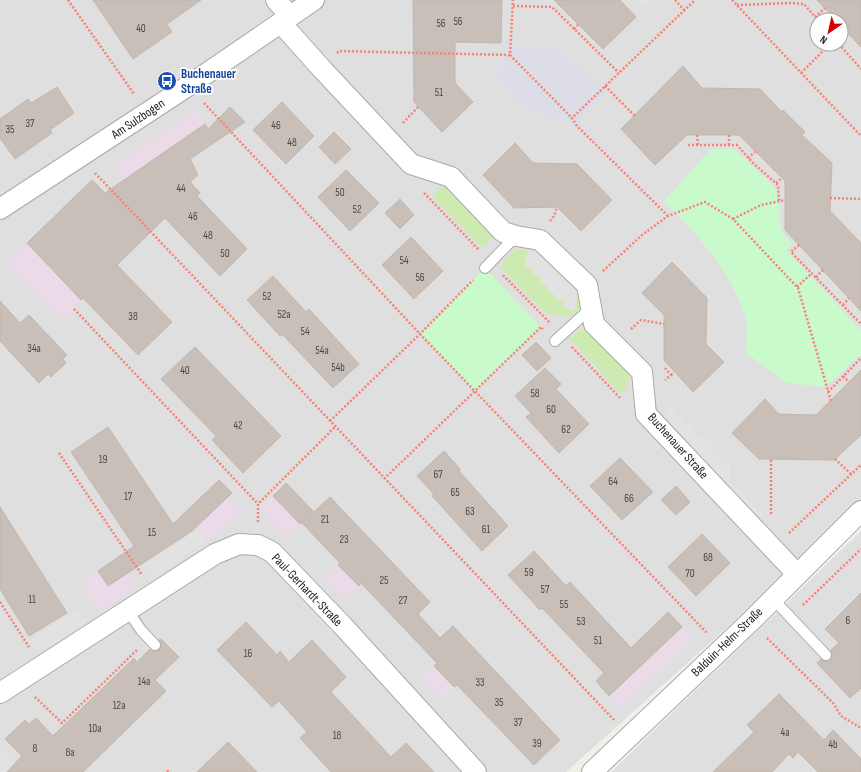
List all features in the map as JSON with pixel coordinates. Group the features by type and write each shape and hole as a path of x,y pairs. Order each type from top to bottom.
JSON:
{"street":[{"path":"276,0 286,19 321,68 411,164 451,177 503,232 540,240 587,285"},
{"name":"Am Sulzbogen","path":"0,209 191,84 314,0"},
{"name":"Buchenauer Straße","path":"587,285 594,324 642,372 646,414 797,574"},
{"name":"Balduin-Helm-Straße","path":"592,772 773,599 861,511"},
{"name":"Paul-Gerhardt-Straße","path":"0,693 215,554 239,544 258,544 272,552 476,772"}],"lane":[{"path":"488,265 516,236"},
{"path":"558,338 592,307"},
{"path":"773,599 826,655"},
{"path":"120,616 141,630 155,645"}],"path":[{"path":"68,0 148,112"},
{"path":"510,55 514,0"},
{"path":"675,0 684,10"},
{"path":"572,118 695,0"},
{"path":"732,0 861,136"},
{"path":"737,5 792,1 804,4 811,12"},
{"path":"538,7 539,2"},
{"path":"514,6 552,7 619,73"},
{"path":"821,12 825,8"},
{"path":"574,29 578,25"},
{"path":"321,68 339,51 510,55 572,118 577,126 668,216"},
{"path":"801,73 822,52"},
{"path":"846,52 861,68"},
{"path":"191,84 206,105 420,334 722,648"},
{"path":"606,86 635,116"},
{"path":"697,135 698,145"},
{"path":"729,136 729,145"},
{"path":"688,145 737,145 748,158 778,185 779,201"},
{"path":"748,158 755,152"},
{"path":"82,155 94,171 335,427 629,736"},
{"path":"776,183 782,178"},
{"path":"418,188 488,265 558,338 632,411 646,414"},
{"path":"830,198 861,199"},
{"path":"733,219 761,205 785,200"},
{"path":"587,285 642,235 668,216 705,202 733,219 797,288 831,401"},
{"path":"799,245 791,252 861,324"},
{"path":"330,421 420,334 488,265"},
{"path":"816,277 823,270"},
{"path":"797,288 812,273"},
{"path":"842,305 849,298"},
{"path":"74,309 258,504 258,544"},
{"path":"614,344 641,320 664,324"},
{"path":"384,479 541,326 558,338"},
{"path":"828,392 861,358"},
{"path":"671,375 674,372"},
{"path":"843,376 849,382"},
{"path":"258,504 335,427"},
{"path":"59,453 154,594"},
{"path":"835,459 851,474"},
{"path":"770,519 771,460"},
{"path":"773,548 861,465"},
{"path":"0,602 41,666"},
{"path":"23,678 35,697 62,723 137,651 120,616"},
{"path":"768,638 833,703 840,716 861,728"}],"shaded area":[{"path":"0,0 861,0 861,507 566,772 0,772"},
{"path":"637,0 653,0 644,8"},
{"path":"503,45 561,50 608,94 573,130 561,119 530,113 492,76 504,65"},
{"path":"196,111 217,141 136,196 115,165"},
{"path":"92,180 147,236 62,319 7,263"},
{"path":"528,250 537,253 578,293 574,311 562,307 564,301 554,298 555,295 547,291 548,286 540,283 541,277 532,274 533,269 524,266"},
{"path":"667,404 676,408 675,415 685,417 684,423 694,426 693,434 703,436 703,440 711,441 711,453 722,456 721,463 730,464 730,481 762,514 758,519 664,423"},
{"path":"214,482 243,513 206,541 198,529 183,515"},
{"path":"286,483 313,511 287,537 260,508"},
{"path":"198,529 206,541 155,577 146,564"},
{"path":"861,531 861,772 611,772"},
{"path":"351,552 372,573 346,599 325,577"},
{"path":"116,559 136,588 100,612 80,583"},
{"path":"77,609 86,622 39,654 30,641"},
{"path":"668,612 694,639 621,708 596,681"},
{"path":"447,653 468,674 442,699 421,678"},
{"path":"0,749 22,772 0,772"}],"green space":[{"path":"711,149 734,149 775,187 779,205 781,231 792,244 786,250 861,330 861,354 826,387 787,383 745,352 748,331 747,324 742,307 734,290 725,274 702,242 664,201"},
{"path":"441,187 449,187 493,233 492,239 482,248 432,196"},
{"path":"517,250 528,250 525,266 533,269 532,274 541,277 555,295 564,301 563,307 574,311 578,293 580,306 575,314 572,316 547,314 500,267 511,253"},
{"path":"485,268 541,327 475,391 420,334"},
{"path":"587,329 629,374 628,385 620,393 570,339 578,331"}],"building":[{"path":"93,0 201,0 167,24 172,32 133,59"},
{"path":"413,0 502,0 501,43 455,42 455,83 473,102 442,132 414,102"},
{"path":"554,0 620,0 636,17 603,49"},
{"path":"817,0 861,0 861,47 849,34 849,12 828,12"},
{"path":"683,66 702,88 760,89 782,112 783,110 805,132 802,135 832,163 830,211 861,243 861,311 785,230 785,181 739,135 687,135 655,165 621,129"},
{"path":"57,87 74,113 50,130 52,133 15,159 0,138 0,119 28,99 31,103"},
{"path":"282,102 314,136 286,164 253,130"},
{"path":"230,107 245,122 190,159 198,175 190,182 200,193 197,196 247,249 220,276 165,218 117,265 172,322 138,355 83,298 81,300 27,243 92,180 105,193 205,124 208,129"},
{"path":"334,132 351,149 335,164 319,147"},
{"path":"515,143 533,163 577,164 612,200 581,231 557,207 514,208 483,175"},
{"path":"346,170 379,203 350,231 318,197"},
{"path":"400,199 414,215 400,229 385,213"},
{"path":"411,237 443,271 414,299 382,265"},
{"path":"672,262 707,298 706,344 724,362 693,392 664,360 664,315 642,293"},
{"path":"273,276 306,312 309,309 359,364 333,388 282,334 280,336 247,300"},
{"path":"0,301 20,323 29,315 67,355 63,359 66,363 51,377 48,374 39,383 0,341"},
{"path":"536,342 551,358 537,371 522,355"},
{"path":"195,347 281,436 243,473 212,440 216,436 161,379"},
{"path":"545,368 561,384 556,389 589,424 559,453 526,417 531,413 515,396"},
{"path":"861,370 861,435 834,460 759,459 732,433 765,399 779,414 816,415"},
{"path":"108,427 173,524 219,480 232,493 192,531 108,586 98,571 134,546 71,452"},
{"path":"444,451 460,469 459,471 508,526 482,551 432,496 434,494 417,476"},
{"path":"620,458 653,492 622,520 590,486"},
{"path":"286,483 313,511 300,524 273,496"},
{"path":"676,486 690,502 676,515 661,500"},
{"path":"330,497 430,602 418,614 440,638 453,626 560,740 534,765 457,685 454,687 434,666 437,663 361,583 359,586 338,565 340,563 302,523"},
{"path":"0,507 67,613 29,636 0,589"},
{"path":"702,534 730,563 696,596 668,567"},
{"path":"534,551 566,586 570,582 631,648 668,612 682,627 609,696 596,681 604,673 542,608 540,610 508,575"},
{"path":"861,593 861,688 850,698 817,663 821,659 825,661 830,660 832,656 831,650 839,643 825,629"},
{"path":"246,622 277,655 280,651 289,662 312,640 346,677 331,692 391,757 406,743 434,772 331,772 300,738 307,732 279,701 272,707 217,650"},
{"path":"161,639 179,657 155,680 166,691 83,772 7,772 22,756 5,739 25,720 29,724 36,718 53,736 134,658 137,662 150,649 153,651 159,650 161,647 159,640"},
{"path":"779,694 824,740 833,730 861,759 861,772 818,772 798,752 793,758 789,754 772,772 713,772 754,732 747,725"},
{"path":"228,742 257,772 197,772"}],"place":[{"name":"Buchenauer Straße","path":"167,81"}]}
